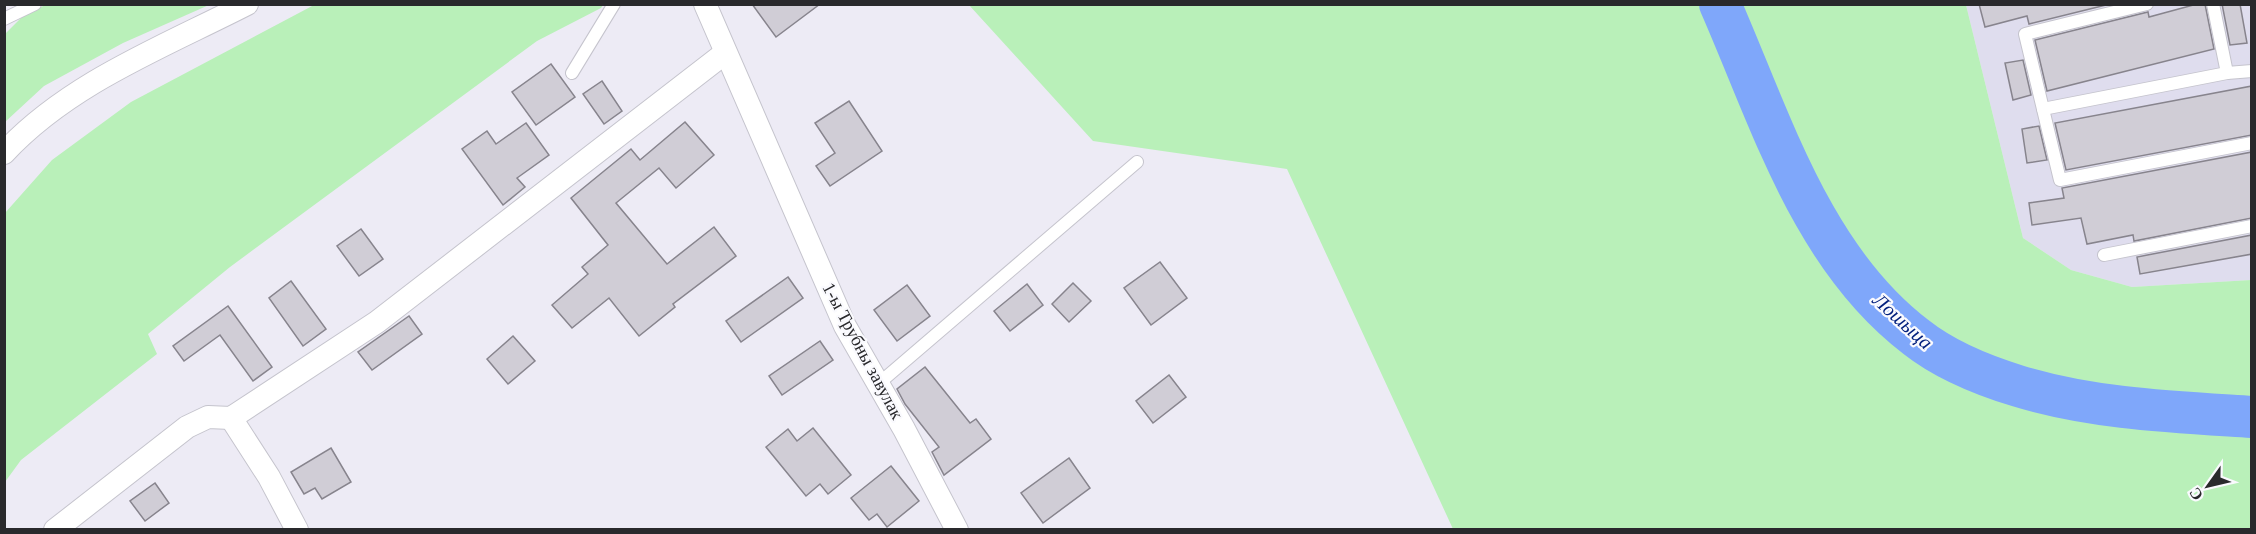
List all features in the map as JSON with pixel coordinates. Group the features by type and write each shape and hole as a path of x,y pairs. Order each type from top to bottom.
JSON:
{"street":[{"path":"4,153 56,106 113,72 247,4"},
{"name":"1-ы Трубны завулак","path":"705,4 845,326 904,429 957,530"},
{"path":"55,530 187,427 208,417 231,418 377,322 725,53"},
{"path":"231,418 269,477 297,530"}],"lane":[{"path":"4,19 35,4"},
{"path":"572,73 614,4"},
{"path":"2147,4 2025,34 2060,180 2252,143"},
{"path":"2213,4 2227,73"},
{"path":"2043,110 2227,73 2252,71"},
{"path":"877,385 1137,162"},
{"path":"2104,255 2252,226"}],"shaded area":[{"path":"1966,5 2251,5 2251,280 2132,287 2071,270 2023,238"}],"green space":[{"path":"45,5 209,5 123,43 44,86 5,122 5,34 22,17"},
{"path":"314,5 603,5 537,41 230,267 148,334 157,354 21,460 5,482 5,213 52,160 131,102"},
{"path":"969,5 1966,5 2023,238 2071,270 2132,287 2251,280 2250,529 1453,529 1287,169 1093,141"}],"building":[{"path":"752,4 820,4 776,37"},
{"path":"1979,4 2110,4 2029,24 2027,16 1985,27"},
{"path":"2197,4 2205,4 2214,49 2047,91 2035,40 2148,12 2149,17"},
{"path":"2222,4 2240,4 2247,43 2230,45"},
{"path":"2023,60 2031,95 2013,100 2005,63"},
{"path":"551,64 575,97 536,125 512,92"},
{"path":"602,81 622,111 604,124 583,94"},
{"path":"2252,86 2252,135 2066,170 2055,123"},
{"path":"849,101 882,151 830,186 816,166 835,153 815,123"},
{"path":"685,122 714,155 676,188 659,168 616,203 667,264 714,227 736,256 673,304 675,307 639,336 609,298 572,328 552,305 588,274 582,267 608,245 571,198 631,149 640,160"},
{"path":"526,123 549,155 517,178 525,187 503,205 462,149 487,131 496,144"},
{"path":"2039,126 2047,160 2027,163 2022,129"},
{"path":"2252,152 2252,218 2134,241 2133,235 2087,244 2081,218 2032,225 2029,203 2064,198 2062,188"},
{"path":"361,229 383,259 359,276 337,246"},
{"path":"2252,235 2252,254 2140,274 2137,257"},
{"path":"1160,262 1187,298 1151,325 1124,288"},
{"path":"788,277 803,298 741,342 726,321"},
{"path":"291,281 326,329 303,346 269,298"},
{"path":"1073,283 1091,301 1069,322 1052,304"},
{"path":"1027,284 1043,305 1010,331 994,311"},
{"path":"907,285 930,316 897,341 874,310"},
{"path":"228,306 272,367 253,381 220,335 184,361 173,346"},
{"path":"409,316 422,334 372,370 358,352"},
{"path":"513,336 535,361 508,384 487,359"},
{"path":"820,341 833,360 782,395 769,376"},
{"path":"925,367 970,423 976,419 991,439 944,475 932,452 939,447 905,404 897,389"},
{"path":"1169,375 1186,397 1153,423 1136,401"},
{"path":"813,428 851,475 828,494 820,484 806,496 766,447 788,429 797,441"},
{"path":"331,448 351,482 322,499 315,488 304,494 291,472"},
{"path":"1069,458 1090,488 1043,523 1021,493"},
{"path":"891,466 919,501 887,527 877,514 869,520 851,498"},
{"path":"155,483 169,503 145,521 130,501"}],"waterway":[{"name":"Лошыца","path":"1720,4 1777,139 1821,227 1848,268 1880,304 1916,337 1939,353 1964,366 2004,382 2046,394 2104,405 2252,417"}]}
